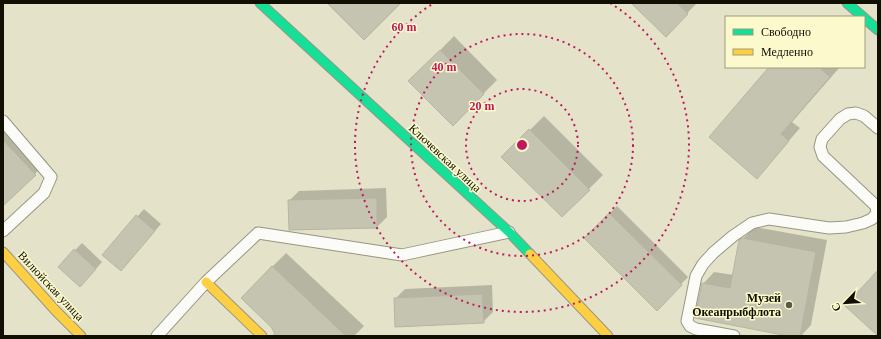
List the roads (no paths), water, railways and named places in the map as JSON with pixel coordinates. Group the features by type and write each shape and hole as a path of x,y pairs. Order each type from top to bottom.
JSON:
{"main road":[{"name":"Ключевская улица","path":"260,3 509,232 608,336"},
{"path":"847,3 863,16"},
{"path":"865,18 878,30"},
{"name":"Вилюйская улица","path":"3,252 56,311 81,336"},
{"path":"206,282 262,336"}],"lane":[{"path":"734,336 696,329 690,326 687,321 696,276 704,264 723,244 752,223 769,219 829,228 846,227 872,219 877,213 876,206 823,156 820,147 822,139 840,119 848,114 864,116 878,128"},
{"path":"3,121 51,177 44,193 3,231"},
{"path":"157,336 206,282 258,234 402,254 509,232"}],"place":[{"name":"Музей Океанрыбфлота","path":"789,305"}]}
